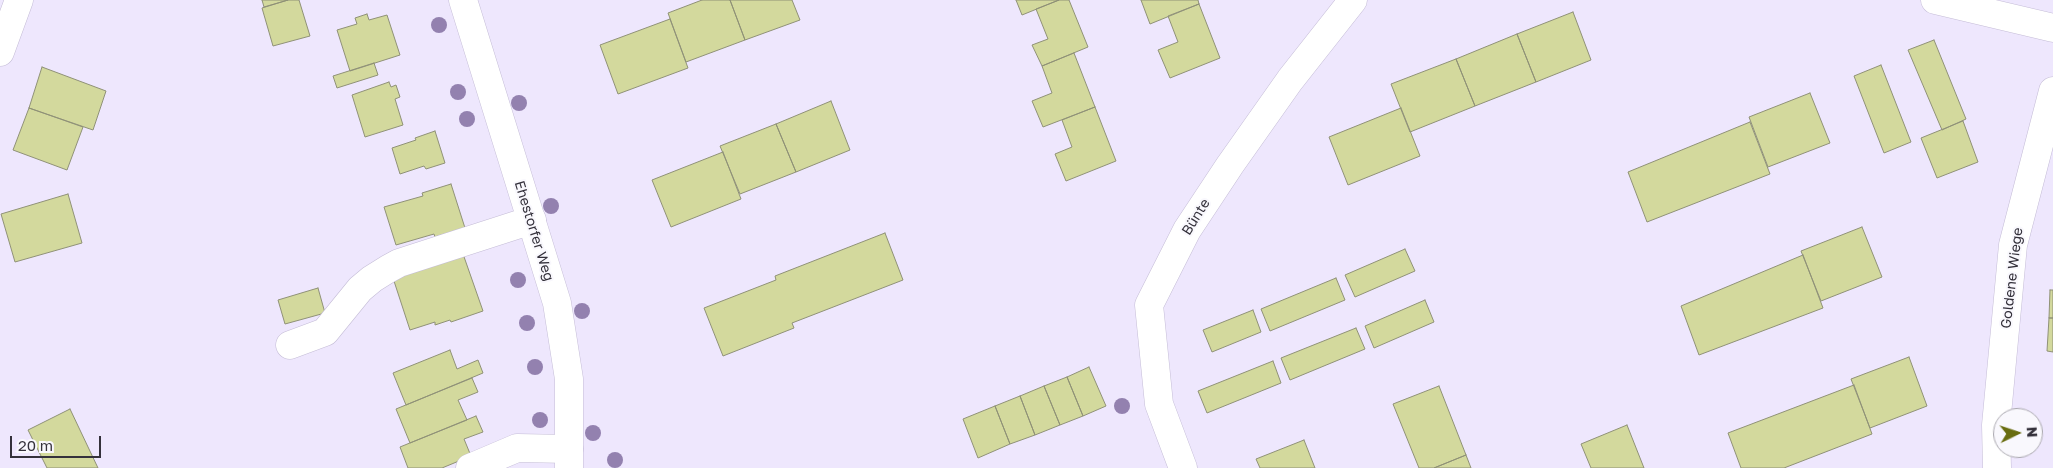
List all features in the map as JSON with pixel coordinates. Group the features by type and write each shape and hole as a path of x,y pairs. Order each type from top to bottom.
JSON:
{"street":[{"path":"0,52 19,0"},
{"name":"Ehestorfer Weg","path":"463,0 557,303 569,379 569,459"},
{"name":"Bünte","path":"1183,468 1159,404 1149,306 1187,230 1224,173 1290,80 1354,0"},
{"path":"1935,0 2053,28"},
{"name":"Goldene Wiege","path":"1997,468 1996,425 2013,245 2053,91"},
{"path":"290,344 325,332 360,289 388,269 400,263 532,220"},
{"path":"470,468 517,448 569,459"}],"building":[{"path":"262,0 288,0 264,7"},
{"path":"288,0 299,0 310,36 273,46 262,8"},
{"path":"702,0 730,0 745,40 686,62 668,13"},
{"path":"730,0 792,0 800,20 745,40"},
{"path":"1016,0 1059,0 1022,15"},
{"path":"1059,0 1069,0 1088,47 1042,66 1032,45 1048,39 1036,9"},
{"path":"1141,0 1198,0 1199,4 1150,24"},
{"path":"1199,4 1220,58 1170,78 1158,50 1178,42 1168,16"},
{"path":"1573,12 1591,60 1536,82 1517,34"},
{"path":"367,14 369,20 387,15 400,55 350,71 337,30 357,24 355,18"},
{"path":"670,19 688,68 618,94 600,45"},
{"path":"1517,34 1536,82 1475,106 1456,59"},
{"path":"1934,40 1966,119 1942,130 1908,50"},
{"path":"1074,53 1095,107 1043,127 1032,101 1052,93 1042,66"},
{"path":"1456,59 1475,106 1410,132 1391,84"},
{"path":"374,63 378,75 337,88 333,76"},
{"path":"1881,65 1911,142 1884,153 1854,76"},
{"path":"42,67 106,91 93,130 29,108"},
{"path":"389,82 391,87 396,85 400,97 395,99 403,125 365,137 352,95"},
{"path":"1810,93 1830,143 1768,167 1749,117"},
{"path":"831,101 850,150 796,172 776,124"},
{"path":"1095,107 1116,161 1066,181 1055,154 1072,147 1062,120"},
{"path":"29,108 83,127 67,170 13,150"},
{"path":"1401,108 1420,156 1348,185 1329,137"},
{"path":"1963,121 1978,162 1937,178 1921,138"},
{"path":"1750,122 1770,174 1647,222 1628,172"},
{"path":"776,124 796,172 740,194 720,146"},
{"path":"435,131 445,163 426,169 424,166 400,174 392,148"},
{"path":"723,152 741,199 671,227 652,180"},
{"path":"451,184 465,228 435,237 434,234 396,245 384,207 423,196 422,193"},
{"path":"68,194 82,243 15,262 1,214"},
{"path":"1862,227 1882,277 1821,301 1801,251"},
{"path":"885,233 903,280 792,323 794,328 723,356 704,308 776,280 775,276"},
{"path":"1405,249 1415,271 1355,297 1345,275"},
{"path":"462,251 483,311 451,322 450,320 435,325 435,322 410,330 392,275"},
{"path":"1803,255 1823,308 1699,355 1681,306"},
{"path":"1336,278 1345,300 1270,331 1261,309"},
{"path":"318,288 325,313 285,324 278,300"},
{"path":"2050,290 2053,290 2053,318 2049,318"},
{"path":"1425,300 1434,322 1374,348 1365,326"},
{"path":"1253,310 1261,332 1212,352 1203,330"},
{"path":"2049,318 2053,318 2053,352 2047,351"},
{"path":"1356,328 1365,349 1290,380 1281,358"},
{"path":"450,350 457,369 478,360 483,373 406,405 393,373"},
{"path":"1909,357 1927,406 1870,428 1851,379"},
{"path":"1273,361 1281,383 1207,413 1198,391"},
{"path":"1089,367 1106,406 1083,416 1067,377"},
{"path":"1067,377 1083,416 1060,425 1044,386"},
{"path":"472,378 478,392 458,400 467,420 410,443 396,409"},
{"path":"1854,385 1872,434 1784,468 1741,468 1728,433"},
{"path":"1044,386 1060,425 1035,435 1020,396"},
{"path":"1439,386 1466,455 1434,468 1419,468 1393,404"},
{"path":"1020,396 1035,435 1010,444 995,406"},
{"path":"995,406 1010,444 978,458 963,419"},
{"path":"70,409 98,468 47,468 28,430"},
{"path":"476,416 483,432 464,439 471,456 442,468 408,468 400,447"},
{"path":"1627,425 1644,468 1591,468 1581,444"},
{"path":"1304,440 1315,468 1260,468 1256,459"},
{"path":"1466,455 1471,468 1434,468"}]}
